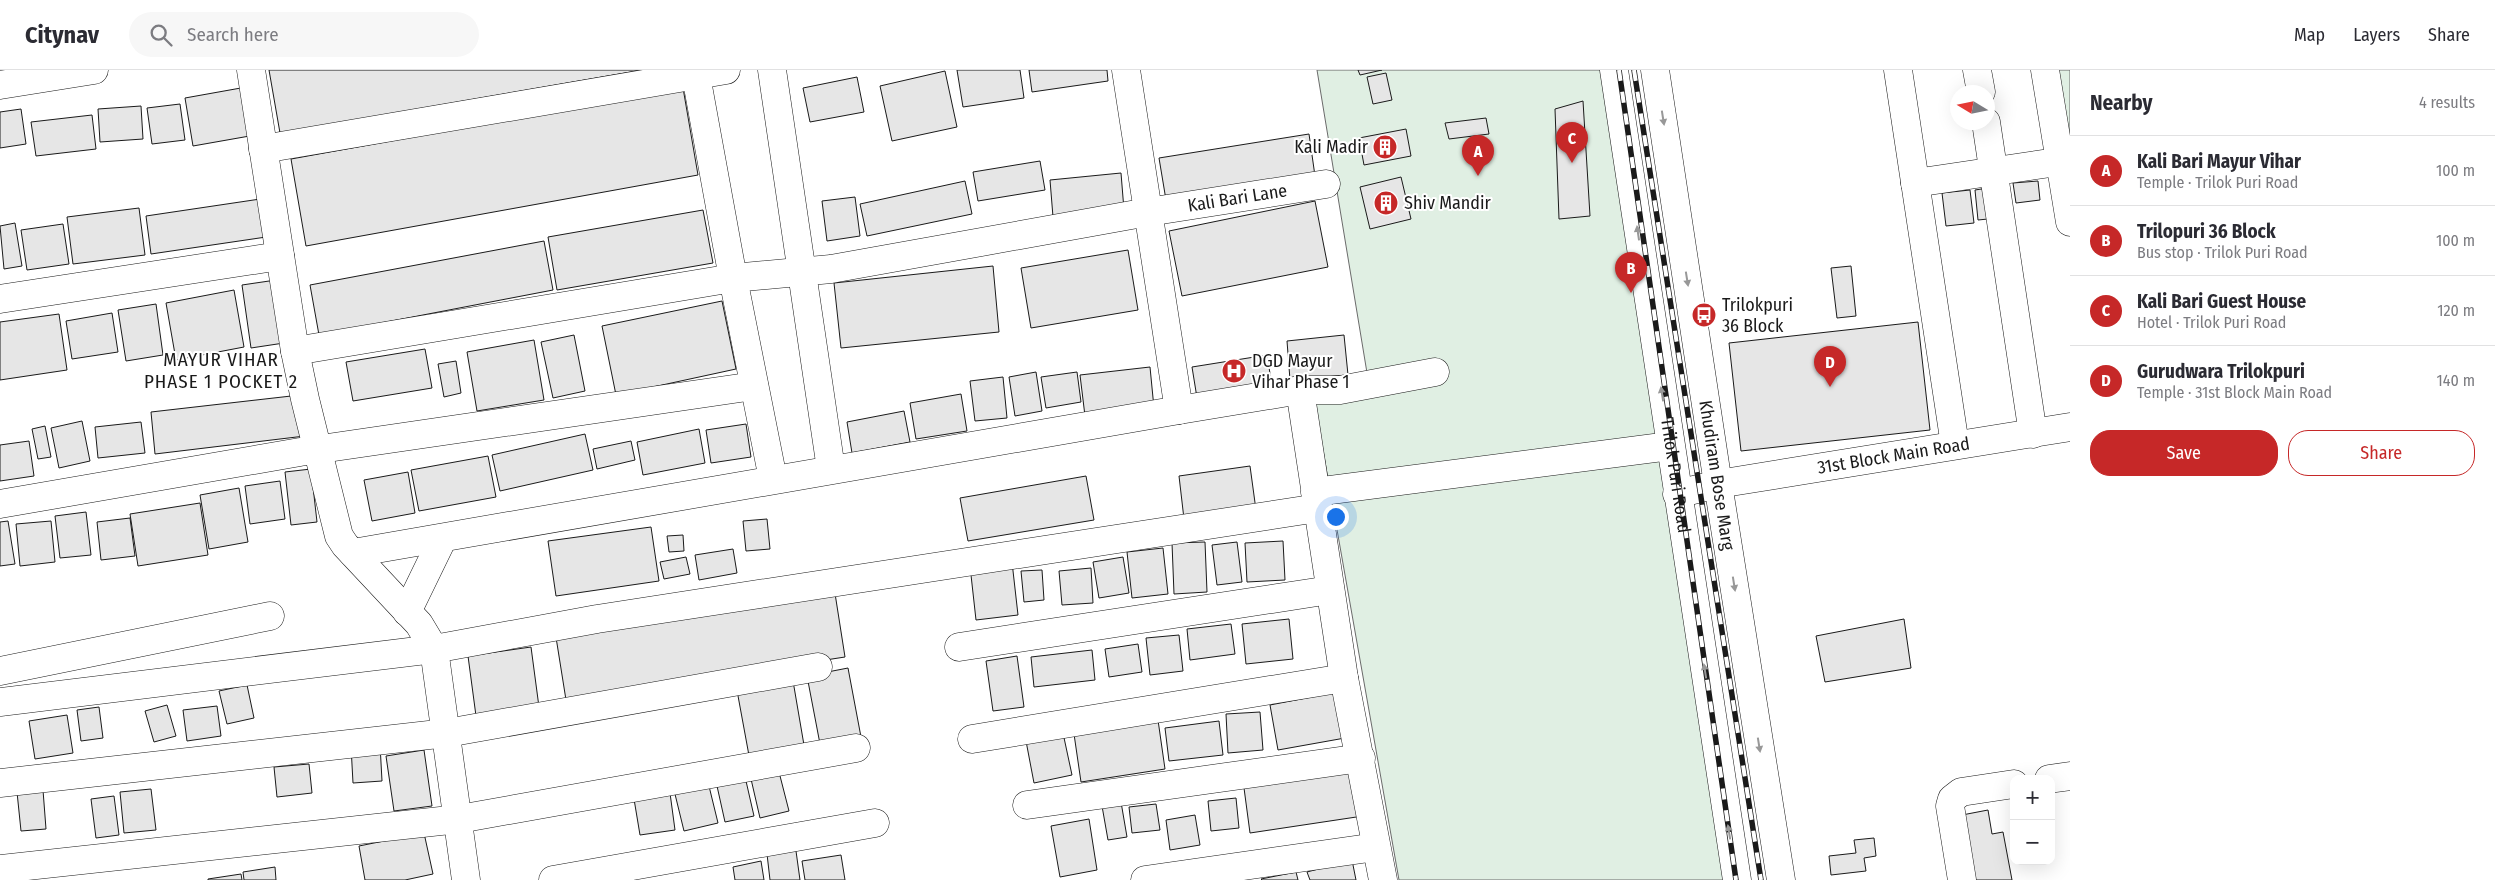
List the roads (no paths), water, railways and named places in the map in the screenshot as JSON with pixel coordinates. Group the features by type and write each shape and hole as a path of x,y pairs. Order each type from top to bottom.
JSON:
{"street":[{"path":"0,85 94,70"},
{"path":"251,70 295,351 317,450 339,536 353,554 419,624 434,648 466,880"},
{"path":"263,149 695,72 726,70"},
{"path":"772,70 831,470"},
{"path":"1126,70 1179,410"},
{"name":"Trilok Puri Road","path":"1614,70 1737,880"},
{"name":"Khudiram Bose Marg","path":"1655,70 1781,880"},
{"path":"1898,70 1956,445"},
{"path":"1978,70 1980,85"},
{"path":"2045,70 2065,160 2070,222"},
{"path":"695,72 773,479"},
{"path":"1987,130 2033,434"},
{"path":"1915,183 2065,160"},
{"name":"Kali Bari Lane","path":"295,351 733,278 831,269 1148,212 1326,184"},
{"path":"0,298 280,256"},
{"path":"353,554 773,479 1179,410 1300,390 1340,390 1435,372"},
{"path":"0,504 317,450 754,386"},
{"path":"1300,390 1344,678 1383,880"},
{"name":"31st Block Main Road","path":"1677,494 1718,484 2070,427"},
{"path":"0,702 434,648 1316,500 1670,446"},
{"path":"407,612 443,538"},
{"path":"959,647 1330,590"},
{"path":"0,671 270,616"},
{"path":"0,783 447,732 818,667"},
{"path":"972,739 1344,678"},
{"path":"0,869 458,819 856,748"},
{"path":"1027,805 1360,758"},
{"path":"2055,778 2070,776"},
{"path":"1962,880 1950,806 1952,799 1962,792 2010,785"},
{"path":"554,880 875,823"},
{"path":"1145,880 1376,847"}],"railway":[{"path":"1619,70 1736,880"},
{"path":"1634,70 1761,880"}],"place":[{"name":"Kali Madir","path":"1385,147"},
{"name":"Kali Bari Guest House","path":"1572,163"},
{"name":"Kali Bari Mayur Vihar","path":"1478,176"},
{"name":"Shiv Mandir","path":"1386,203"},
{"name":"Trilopuri 36 Block","path":"1631,293"},
{"name":"Trilokpuri 36 Block","path":"1704,315"},
{"name":"DGD Mayur Vihar Phase 1","path":"1234,371"},
{"name":"Gurudwara Trilokpuri","path":"1830,387"}],"district":[{"name":"MAYUR VIHAR PHASE 1 POCKET 2","path":"221,370"}]}
